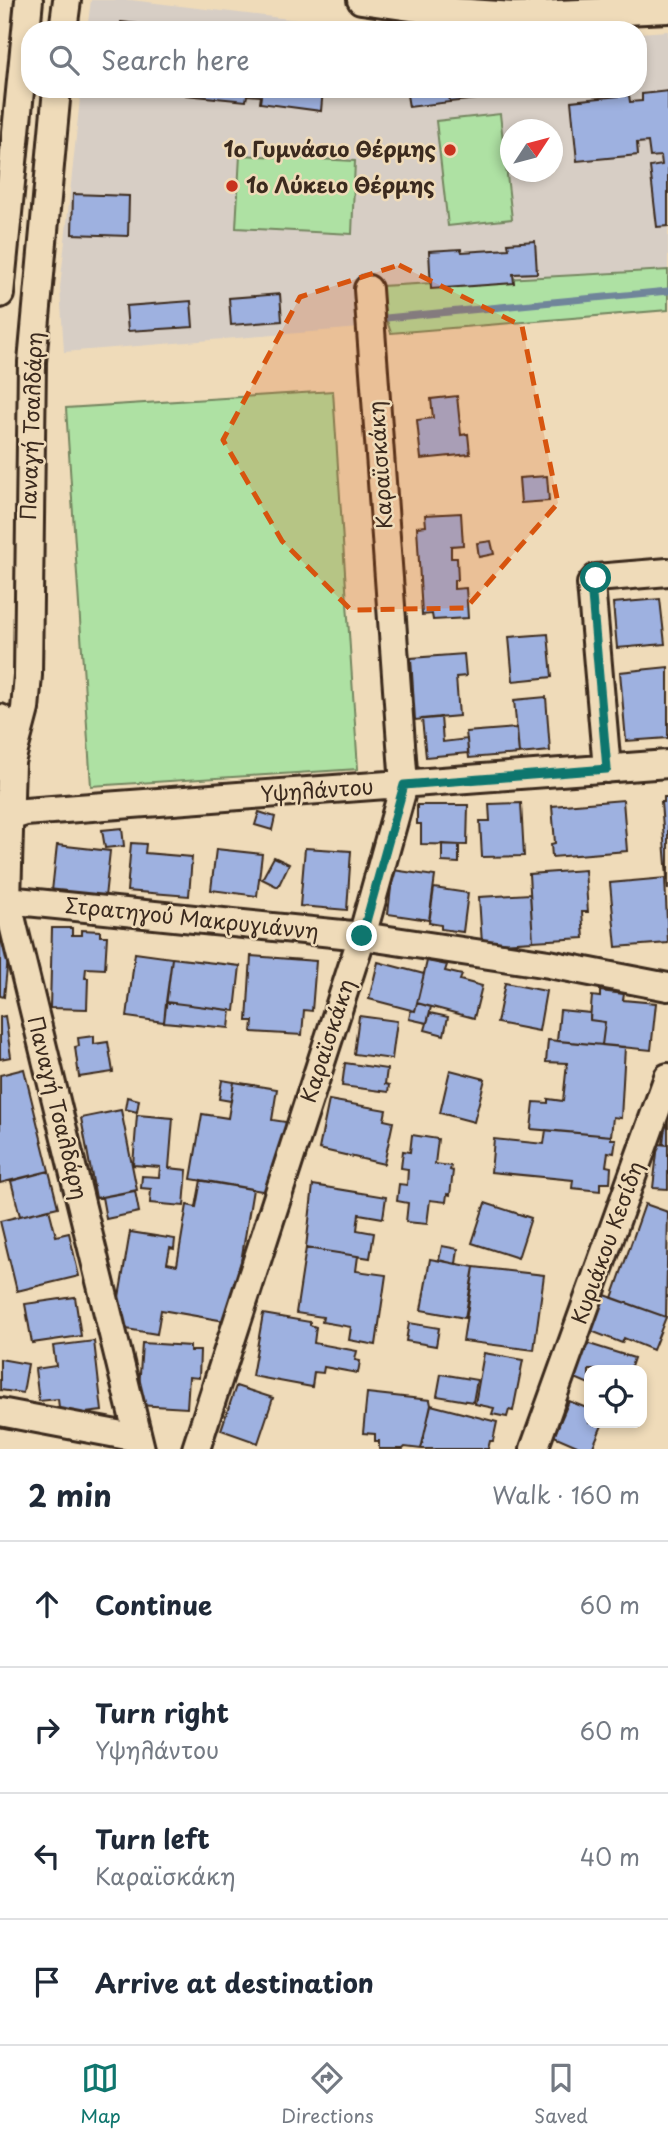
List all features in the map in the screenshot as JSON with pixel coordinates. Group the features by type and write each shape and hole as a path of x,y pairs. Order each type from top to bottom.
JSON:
{"street":[{"path":"26,21 29,0"},
{"path":"64,21 67,0"},
{"path":"361,0 440,5 514,16 668,9"},
{"path":"0,294 6,183 21,64"},
{"name":"Παναγή Τσαλδάρη","path":"56,98 32,362 28,675 25,709 11,762 4,818 6,900 140,1444"},
{"name":"Καραϊσκάκη","path":"196,1449 362,936 404,785 368,289"},
{"path":"607,769 591,584 596,578 668,572"},
{"name":"Παναγή Τσαλδάρη","path":"0,718 11,762"},
{"name":"Υψηλάντου","path":"4,818 25,812 668,764"},
{"name":"Στρατηγού Μακρυγιάννη","path":"6,900 362,936 549,964 668,987"},
{"name":"Κυριάκου Κεσίδη","path":"534,1449 668,1077"},
{"path":"0,1412 140,1444"}],"highlighted area":[{"path":"399,265 522,326 558,503 466,608 351,610 282,541 223,440 300,297"}],"shaded area":[{"path":"91,0 131,0 305,21 88,21"},
{"name":"1ο Λύκειο Θέρμης","path":"668,31 668,270 381,286 368,289 360,328 64,352 60,288 80,98 647,98 647,32"}],"green space":[{"path":"500,114 500,182 508,182 512,219 448,226 436,121"},
{"path":"240,155 355,161 352,234 236,228"},
{"path":"668,270 668,310 391,333 381,286"},
{"path":"333,391 358,769 91,786 66,408"}],"building":[{"path":"668,91 668,226 657,227 650,167 662,165 661,156 650,157 648,142 637,143 638,155 577,161 571,101 629,98 630,102 642,101 642,98 647,98 647,93"},
{"path":"216,98 246,98 246,101"},
{"path":"261,98 322,98 321,111 260,103"},
{"path":"408,98 449,98 450,102 409,107"},
{"path":"449,98 488,98 450,102"},
{"path":"73,194 129,196 128,236 72,234"},
{"path":"535,241 537,273 513,274 514,283 431,289 429,251 509,249 508,243"},
{"path":"280,294 282,321 231,325 229,298"},
{"path":"191,301 193,327 128,331 126,306"},
{"path":"457,396 461,435 468,434 470,454 421,459 417,420 433,418 431,399"},
{"path":"547,476 549,501 521,503 519,478"},
{"path":"461,513 463,545 451,546 451,558 457,558 458,580 454,580 454,589 466,588 468,618 433,620 432,614 422,615 417,527 426,526 425,515"},
{"path":"491,541 494,554 479,557 477,543"},
{"path":"660,599 665,644 617,648 613,603"},
{"path":"548,634 552,677 513,681 509,637"},
{"path":"464,654 466,676 456,677 459,716 415,720 411,658"},
{"path":"668,667 668,738 626,741 620,672"},
{"path":"546,697 550,751 519,754 514,700"},
{"path":"441,717 443,742 467,739 468,753 426,757 422,719"},
{"path":"517,728 519,754 469,758 466,732"},
{"path":"664,797 668,797 668,890 661,802 664,802"},
{"path":"623,800 627,851 552,857 551,844 555,843 552,806"},
{"path":"521,803 524,856 482,857 480,821 490,821 489,804"},
{"path":"417,805 468,805 467,845 421,844"},
{"path":"259,812 275,817 272,830 255,825"},
{"path":"122,828 124,846 105,848 102,830"},
{"path":"131,843 146,844 145,853 192,857 189,896 127,891"},
{"path":"442,844 459,845 459,863 442,862"},
{"path":"57,845 110,851 105,897 52,891"},
{"path":"305,848 351,851 347,910 300,906"},
{"path":"216,849 262,854 257,896 211,890"},
{"path":"274,857 289,864 278,887 262,879"},
{"path":"393,870 435,876 429,920 388,914"},
{"path":"585,870 588,912 582,912 584,938 533,941 529,874"},
{"path":"665,878 668,943 616,947 610,883"},
{"path":"434,888 468,893 463,932 441,929 441,925 429,923"},
{"path":"530,894 533,941 482,944 479,897"},
{"path":"0,928 11,929 4,997 0,996"},
{"path":"52,928 72,928 72,935 82,935 82,930 100,931 100,936 107,936 105,969 86,968 87,1009 50,1008"},
{"path":"135,953 172,958 164,1022 127,1017"},
{"path":"251,956 316,961 312,1011 304,1010 302,1035 252,1032 253,1021 247,1021"},
{"path":"172,958 240,966 235,1011 166,1002"},
{"path":"427,961 447,965 445,971 462,975 460,980 482,986 474,1018 417,1003"},
{"path":"378,962 424,974 415,1011 369,999"},
{"path":"505,983 546,991 539,1031 497,1023"},
{"path":"600,991 624,994 623,1000 656,1003 651,1050 602,1045 605,1022 590,1020 592,996 600,997"},
{"path":"166,1002 231,1010 229,1028 164,1022"},
{"path":"417,1003 431,1007 427,1023 409,1019 411,1010 415,1011"},
{"path":"560,1010 590,1013 590,1020 605,1022 602,1045 557,1041"},
{"path":"430,1013 448,1017 444,1035 425,1030"},
{"path":"5,1016 11,1057 0,1059 0,1017"},
{"path":"359,1016 397,1021 392,1059 354,1054"},
{"path":"94,1036 94,1044 108,1042 113,1072 79,1077 75,1047 79,1046 78,1038"},
{"path":"548,1040 625,1047 621,1118 613,1117 611,1136 531,1129 534,1102 548,1103 548,1099 563,1101 567,1063 546,1062"},
{"path":"345,1063 387,1069 385,1084 389,1085 388,1092 342,1086"},
{"path":"24,1069 49,1171 0,1183 0,1075"},
{"path":"450,1070 485,1079 474,1122 440,1113"},
{"path":"222,1080 234,1082 231,1101 219,1099"},
{"path":"234,1082 277,1089 272,1120 286,1122 274,1193 191,1179 202,1114 228,1118"},
{"path":"127,1097 139,1100 137,1112 125,1109"},
{"path":"668,1099 668,1145 663,1144"},
{"path":"329,1100 386,1110 384,1120 393,1122 384,1164 319,1149"},
{"path":"121,1110 137,1190 96,1198 81,1118"},
{"path":"137,1115 173,1118 169,1168 187,1170 184,1206 150,1203 151,1189 141,1188 142,1176 159,1177 160,1167 133,1165"},
{"path":"546,1130 611,1136 611,1139 616,1139 614,1153 608,1152 606,1166 611,1167 610,1183 600,1183 600,1191 572,1188 573,1180 491,1172 494,1139 544,1144"},
{"path":"412,1135 438,1139 435,1164 451,1166 450,1170 453,1171 450,1195 447,1194 446,1202 430,1200 427,1224 406,1222 408,1203 397,1201 399,1184 407,1185 408,1169 401,1168 403,1151 410,1152"},
{"path":"658,1144 668,1145 668,1189 653,1188"},
{"path":"49,1171 58,1207 20,1216 11,1181"},
{"path":"201,1180 253,1189 231,1322 161,1310 157,1334 114,1327 130,1232 175,1239 174,1249 170,1248 167,1263 177,1265 187,1205 196,1207"},
{"path":"313,1185 386,1197 383,1218 359,1214 357,1230 374,1233 370,1258 306,1248"},
{"path":"135,1191 139,1212 106,1219 102,1197"},
{"path":"485,1203 531,1218 518,1258 472,1243"},
{"path":"645,1204 668,1212 666,1317 612,1298"},
{"path":"49,1209 56,1236 69,1233 79,1276 17,1291 0,1221"},
{"path":"442,1246 458,1249 456,1264 439,1260"},
{"path":"306,1248 358,1256 356,1271 386,1275 376,1345 349,1340 351,1327 322,1322 323,1317 296,1313"},
{"path":"430,1259 474,1267 465,1318 421,1310"},
{"path":"474,1267 544,1275 534,1350 463,1341"},
{"path":"605,1295 666,1317 653,1350 624,1338 622,1343 591,1331"},
{"path":"75,1297 81,1336 32,1343 25,1304"},
{"path":"263,1314 310,1322 310,1325 316,1327 314,1343 357,1351 355,1360 360,1361 358,1373 324,1367 323,1373 314,1372 312,1387 252,1376"},
{"path":"409,1323 439,1328 436,1346 406,1341"},
{"path":"94,1341 102,1411 60,1416 58,1399 39,1401 35,1369 56,1366 53,1346"},
{"path":"142,1343 190,1346 190,1351 200,1351 199,1378 189,1377 187,1408 138,1405"},
{"path":"586,1343 634,1358 632,1365 584,1365 584,1382 575,1378"},
{"path":"484,1353 523,1360 513,1411 509,1410 507,1417 492,1414 494,1408 475,1404"},
{"path":"0,1359 28,1364 23,1393 0,1390"},
{"path":"441,1374 477,1380 473,1402 437,1396"},
{"path":"236,1386 273,1398 258,1443 221,1430"},
{"path":"367,1393 430,1400 421,1449 379,1449 375,1434 363,1433"},
{"path":"569,1401 584,1407 584,1428 601,1428 592,1449 584,1449 554,1436"},
{"path":"431,1405 497,1422 493,1441 490,1441 488,1449 421,1449"}],"waterway":[{"path":"386,318 668,291"}],"place":[{"name":"1ο Γυμνάσιο Θέρμης","path":"450,150"},
{"name":"1ο Λύκειο Θέρμης","path":"232,186"}],"route":[{"path":"362,936 404,785 607,769 591,584 596,578"}]}
